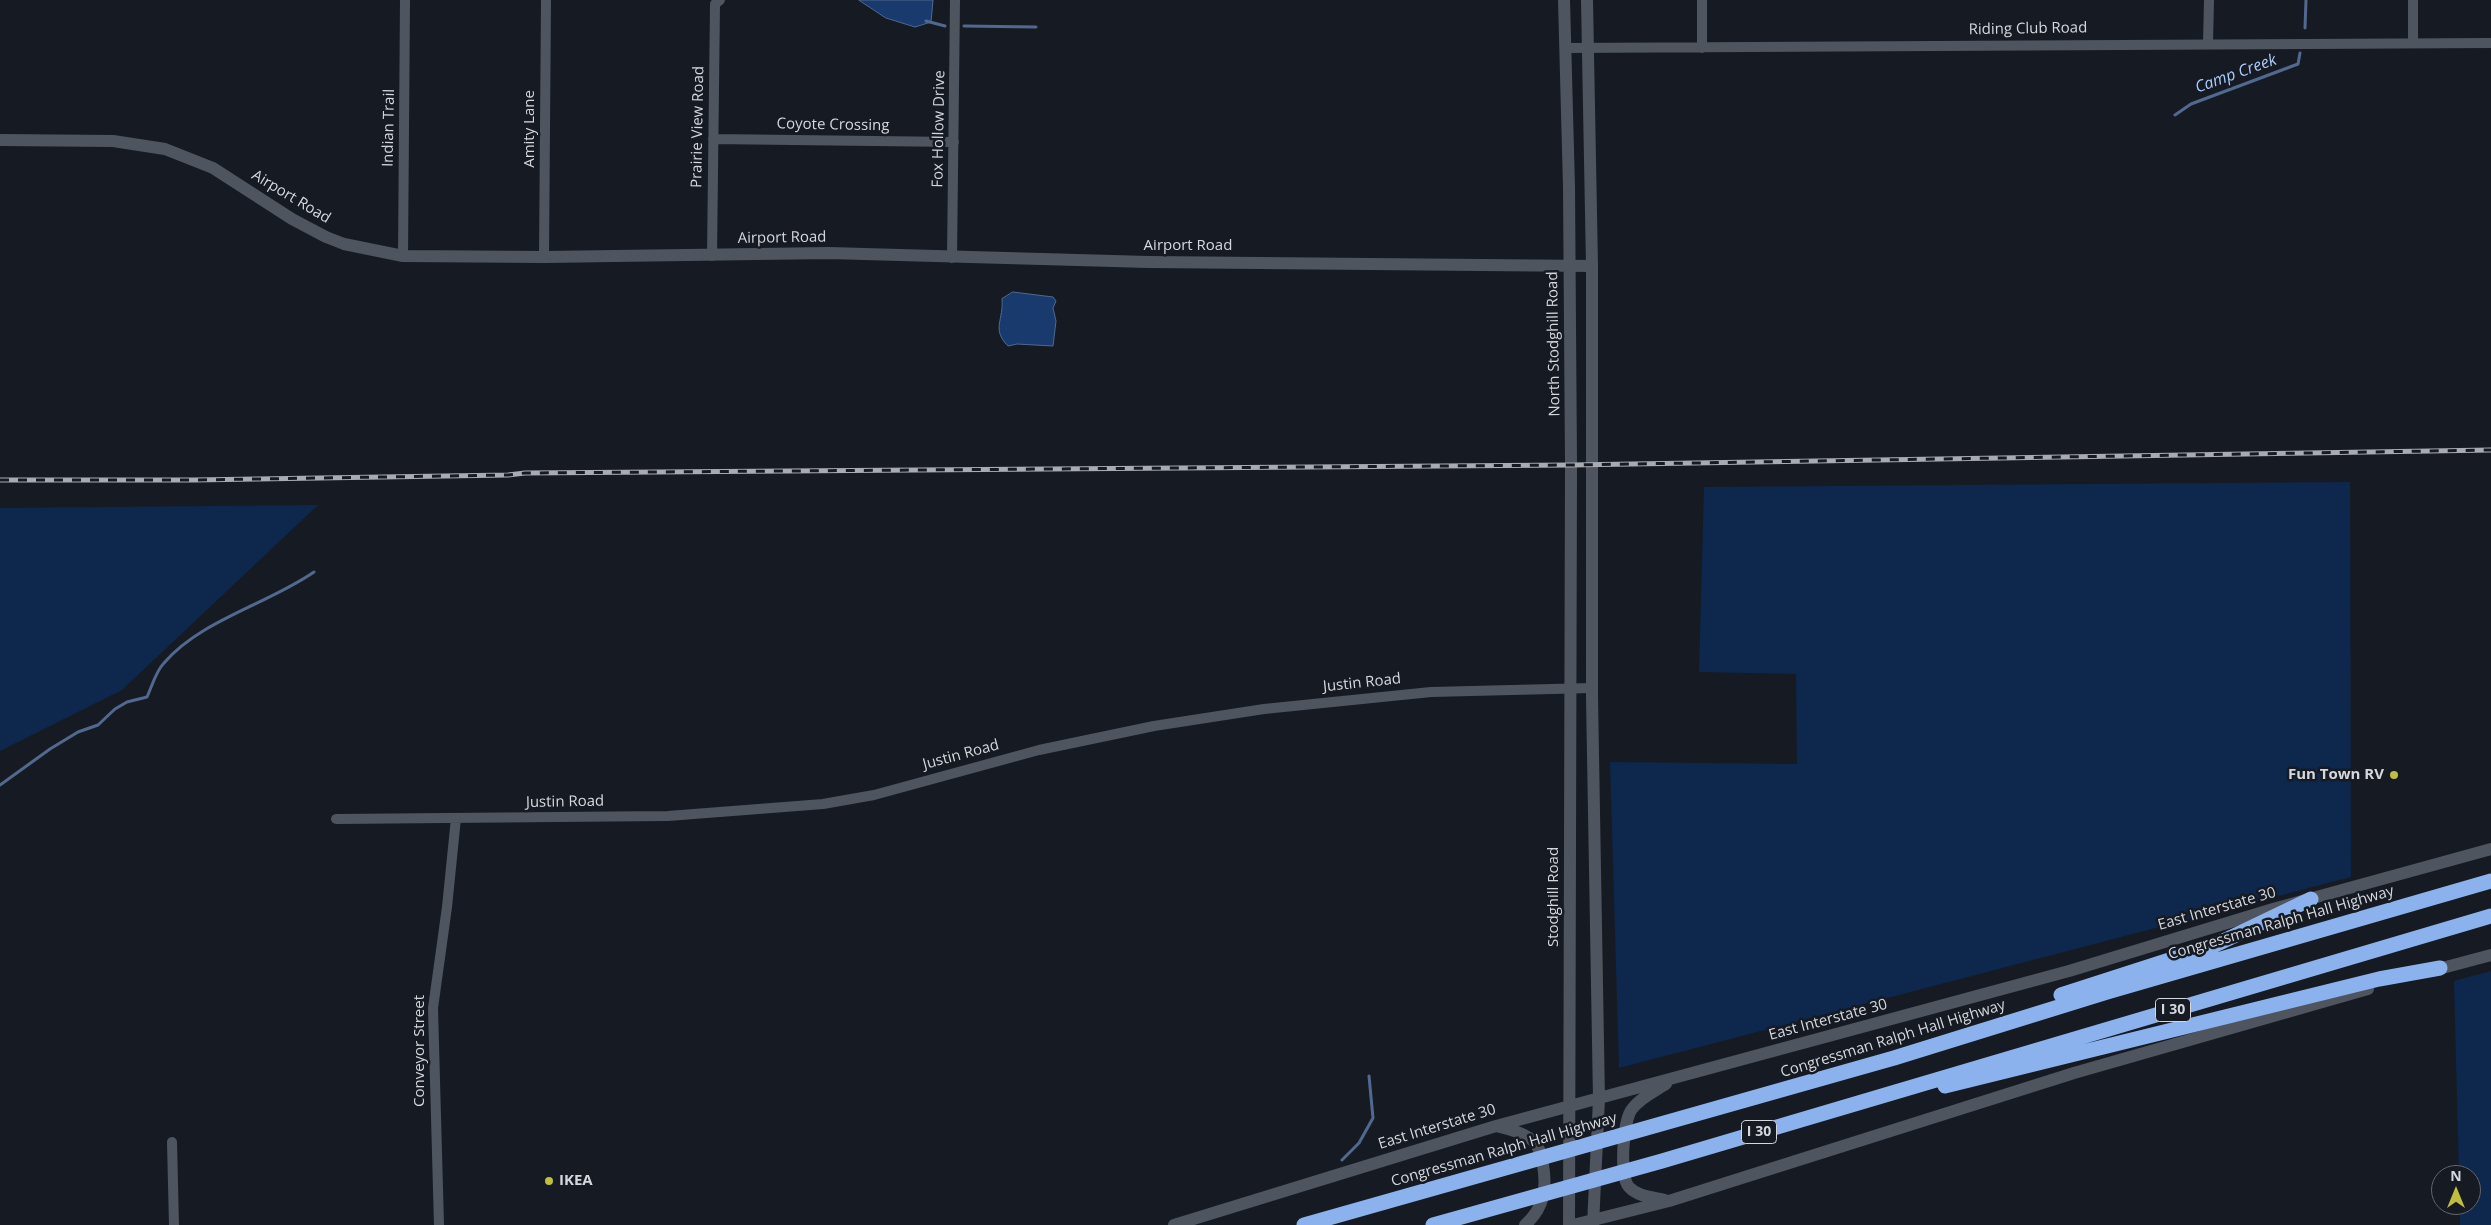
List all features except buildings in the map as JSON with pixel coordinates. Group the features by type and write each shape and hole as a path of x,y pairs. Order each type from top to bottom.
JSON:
{"highway":[{"name":"Congressman Ralph Hall Highway","path":"1304,1225 1894,1058 2107,992 2491,881"},
{"path":"1894,1058 1924,1042 2213,946 2312,899"},
{"name":"I 30","path":"1432,1225 1501,1207 1856,1104 2491,916"},
{"path":"1856,1104 1972,1081 2379,979 2440,968"}],"main road":[{"name":"North Stodghill Road","path":"1564,0 1570,266 1571,688"},
{"path":"1587,0 1592,266 1592,688 1599,1099 1593,1222"},
{"name":"Airport Road","path":"0,140 113,141 165,149 212,168 292,219 326,237 344,244 403,256 544,258 822,253 952,258 1592,266"},
{"name":"Stodghill Road","path":"1569,1225 1571,688"},
{"name":"East Interstate 30","path":"1174,1225 1496,1126 2069,971 2312,899 2491,849"},
{"path":"1573,1225 1593,1222 1669,1201 2074,1072 2491,955"},
{"path":"1669,1201 1636,1194 1628,1186 1624,1177 1624,1155 1627,1119 1631,1110 1674,1078"},
{"path":"1496,1126 1523,1134 1534,1141 1540,1150 1546,1189 1542,1204 1525,1225"}],"street":[{"name":"Indian Trail","path":"403,256 405,0"},
{"name":"Amity Lane","path":"544,258 546,0"},
{"name":"Prairie View Road","path":"712,256 712,139 716,4 720,0"},
{"name":"Fox Hollow Drive","path":"952,258 955,0"},
{"path":"1702,0 1702,48"},
{"path":"2208,0 2208,44"},
{"path":"2413,0 2413,43"},
{"name":"Riding Club Road","path":"1565,48 2076,43 2491,42"},
{"name":"Coyote Crossing","path":"712,139 954,142"},
{"name":"Justin Road","path":"336,820 668,816 823,804 874,795 1039,750 1163,724 1350,699 1430,692 1592,688"},
{"name":"Conveyor Street","path":"439,1225 433,1008 449,889 456,818"},
{"path":"172,1142 174,1225"}],"shaded area":[{"path":"859,0 933,0 931,22 915,27 886,18"},
{"path":"1013,292 1053,297 1056,301 1053,308 1056,321 1053,346 1017,344 1008,346 1003,340 999,329 1002,299"},
{"path":"2350,482 2351,877 1619,1068 1610,762 1797,764 1796,674 1699,672 1704,487"},
{"path":"318,505 122,690 0,751 0,508"},
{"path":"2491,971 2491,1225 2460,1225 2460,1215 2481,1215 2481,1165 2459,1165 2454,981"}],"waterway":[{"name":"Camp Creek","path":"2305,28 2306,0"},
{"path":"926,21 945,26"},
{"path":"964,26 1036,27"},
{"name":"Camp Creek","path":"2175,115 2191,104 2298,64 2300,53"},
{"path":"0,785 50,749 78,732 98,725 115,709 127,702 147,697 161,666 179,648 197,635 314,572"},
{"path":"1342,1160 1359,1143 1373,1118 1369,1076"}],"railway":[{"path":"0,480 194,480 508,475 525,473 1571,465 2491,450"}],"place":[{"name":"Fun Town RV","path":"2394,775"},
{"name":"IKEA","path":"549,1181"}]}
